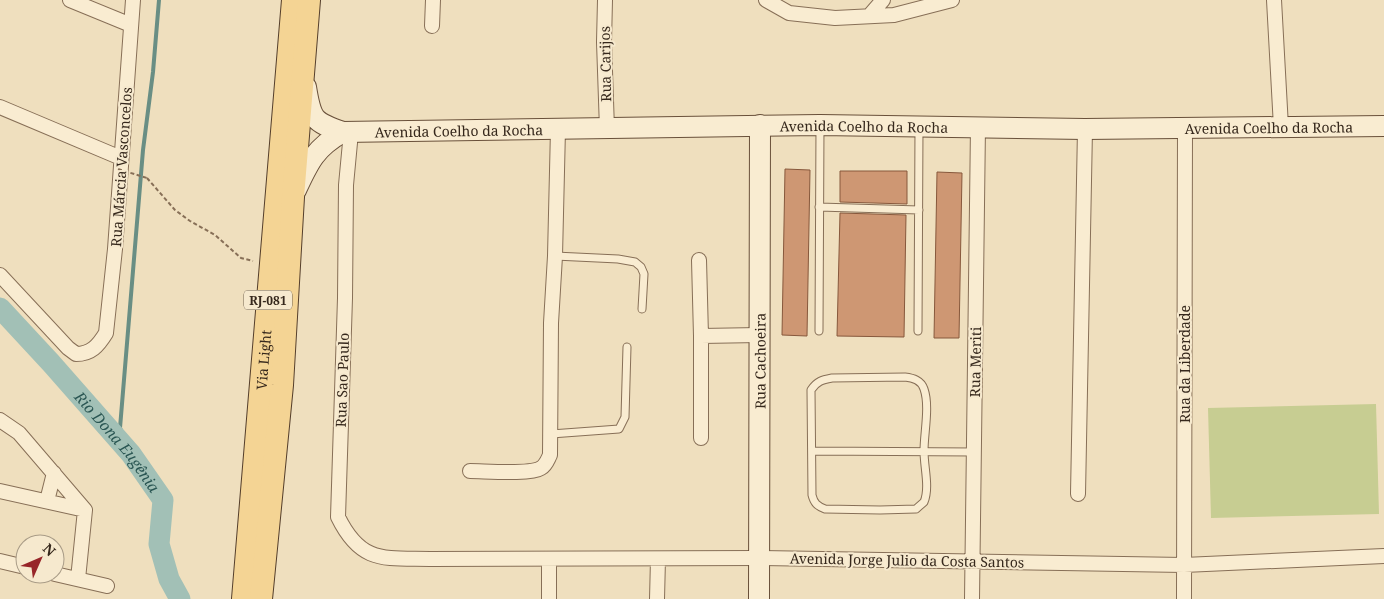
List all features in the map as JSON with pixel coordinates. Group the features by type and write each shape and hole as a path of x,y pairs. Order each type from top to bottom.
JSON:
{"main road":[{"name":"Via Light","path":"243,599 293,0"},
{"name":"Via Light","path":"261,599 282,385 293,197 309,0"},
{"name":"Avenida Coelho da Rocha","path":"303,66 311,112 315,119 324,126 347,132 820,124 1085,129 1384,126"},
{"name":"Rua Cachoeira","path":"759,599 760,125"},
{"path":"293,197 306,168 316,152 325,144 347,132"}],"street":[{"path":"70,0 131,26"},
{"name":"Rua Márcia Vasconcelos","path":"0,275 68,348 76,354 91,351 106,334 115,249 133,0"},
{"path":"432,26 433,0"},
{"name":"Rua Carijos","path":"605,0 604,42 607,129"},
{"path":"766,0 789,13 835,18 894,15 952,0"},
{"path":"869,16 883,0"},
{"path":"1274,0 1280,127"},
{"path":"0,107 120,164"},
{"name":"Rua Meriti","path":"972,599 978,126"},
{"path":"470,471 519,472 539,470 546,465 550,455 551,323 555,256 558,129"},
{"path":"1078,494 1085,129"},
{"name":"Rua da Liberdade","path":"1184,599 1185,129"},
{"name":"Rua Sao Paulo","path":"347,132 338,517 346,534 364,551 383,558 430,560"},
{"path":"699,260 701,438"},
{"path":"701,336 759,335"},
{"path":"0,420 19,433 85,510 78,579"},
{"path":"46,501 54,473"},
{"path":"0,491 85,510"},
{"name":"Avenida Jorge Julio da Costa Santos","path":"430,560 759,558 1184,565 1384,556"},
{"path":"657,599 658,559"},
{"path":"549,560 549,599"},
{"path":"0,561 15,565"},
{"path":"65,576 107,586"}],"lane":[{"path":"819,331 820,124"},
{"path":"918,331 919,125"},
{"path":"819,207 919,210"},
{"path":"555,256 618,259 635,262 641,267 644,274 642,309"},
{"path":"551,434 619,429 625,417 627,347"},
{"path":"905,377 915,379 921,383 925,390 926,410 924,452 926,497 921,506 916,509 825,509 814,502 812,495 813,451 811,390 821,380 832,378 905,377"},
{"path":"813,451 974,452"}],"path":[{"path":"120,164 147,178 175,210 215,235 241,258 271,263"}],"green space":[{"path":"1376,404 1379,514 1211,518 1208,408"}],"building":[{"path":"785,169 810,170 807,336 782,335"},
{"path":"840,171 907,171 907,204 840,202"},
{"path":"937,172 962,173 959,338 934,338"},
{"path":"840,213 906,215 904,337 837,336"}],"waterway":[{"path":"131,454 120,428 143,150 153,72 159,0"},
{"name":"Rio Dona Eugênia","path":"0,308 131,454 163,500 159,544 169,579 180,599"}]}
